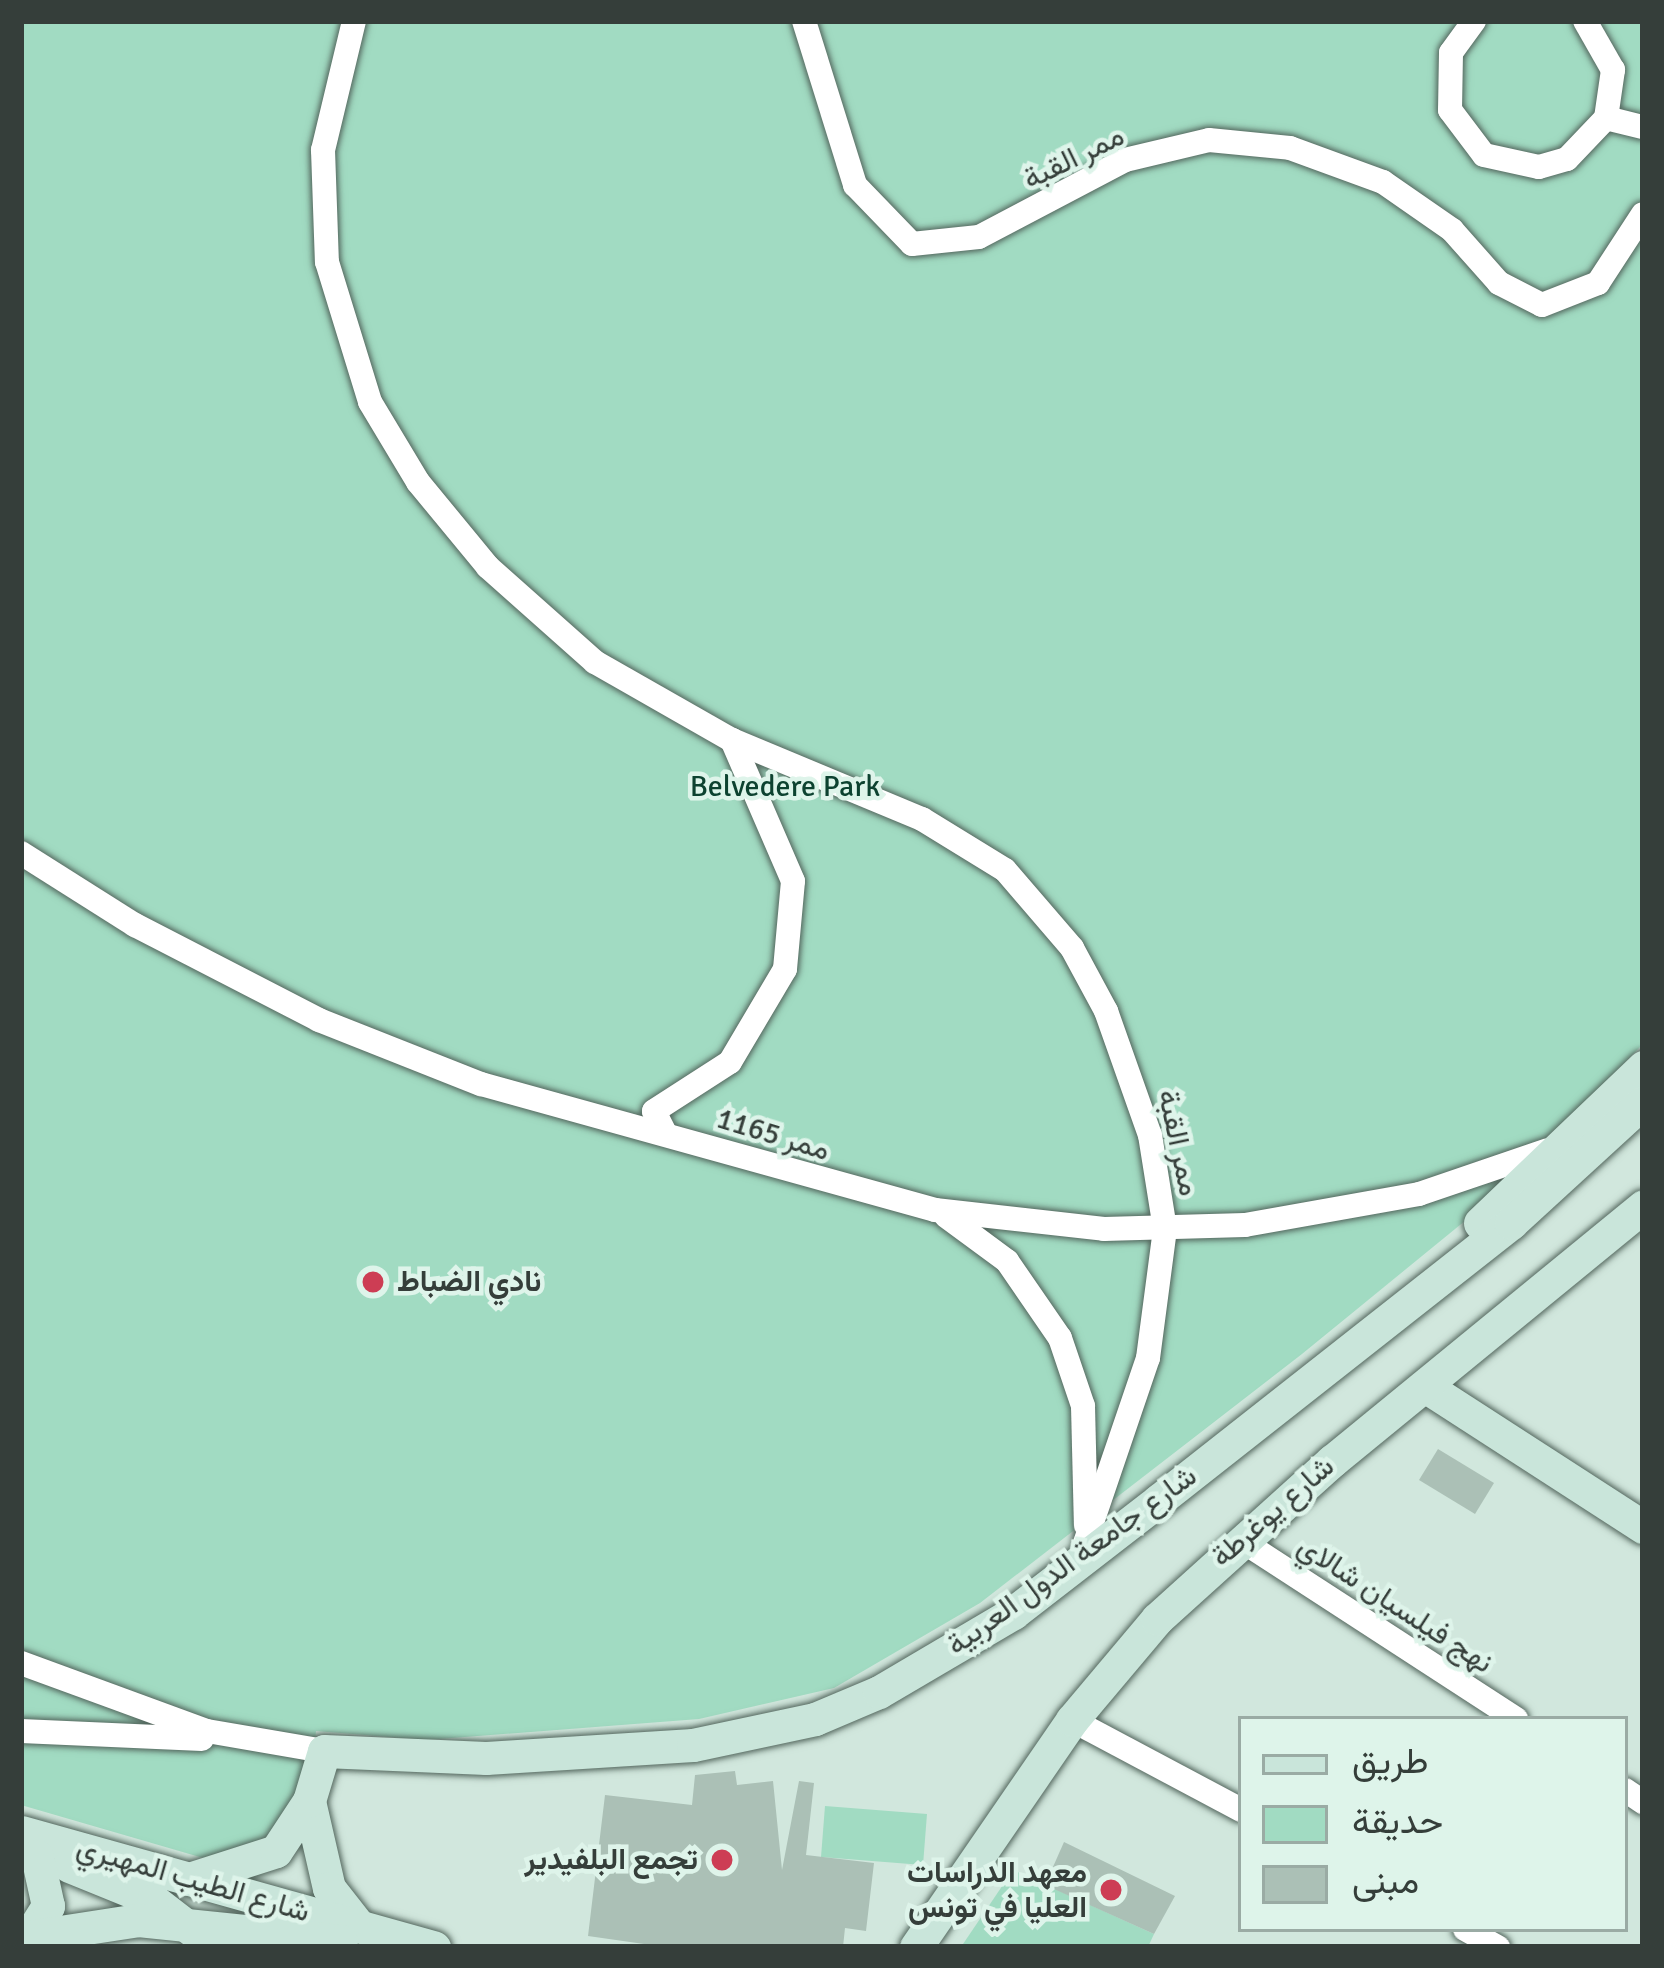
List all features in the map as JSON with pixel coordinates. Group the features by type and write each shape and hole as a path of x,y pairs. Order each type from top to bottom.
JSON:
{"street":[{"name":"ممر القبة","path":"355,21 330,105 321,206 336,313 370,402 418,482 521,599 595,662 732,740 922,819 1030,895 1072,948 1123,1049 1165,1229 1148,1358 1082,1553"},
{"name":"ممر القبة","path":"804,21 855,185 912,244 979,237 1125,160 1209,140 1290,148 1383,182 1453,230 1499,283 1542,305 1598,283 1643,214"},
{"path":"815,21 816,50"},
{"path":"1474,21 1445,81 1463,135 1484,154 1525,166 1567,159 1606,118 1612,70 1585,21"},
{"path":"1606,118 1643,127"},
{"path":"664,1131 654,1111 730,1062 785,969 793,880 732,740"},
{"name":"ممر 1165","path":"23,856 320,1020 481,1084 664,1131 935,1210 1165,1229 1351,1210 1556,1148"},
{"name":"شارع جامعة الدول العربية","path":"1402,1306 1643,1066"},
{"name":"شارع جامعة الدول العربية","path":"324,1751 563,1756 754,1735 879,1692 1082,1553 1402,1306 1643,1102"},
{"name":"شارع يوغرطة","path":"916,1947 1072,1720 1157,1619 1242,1541 1643,1206"},
{"path":"935,1210 1007,1261 1060,1339 1084,1406 1082,1553"},
{"path":"1425,1386 1643,1527"},
{"name":"نهج فيلسيان شالاي","path":"1242,1541 1511,1716"},
{"path":"21,1663 240,1740"},
{"path":"1072,1720 1238,1808"},
{"path":"21,1731 240,1740 324,1751 309,1802 266,1858 189,1879"},
{"path":"309,1802 329,1888 368,1936"},
{"path":"26,1847 123,1886 184,1921 214,1947"},
{"path":"25,1937 48,1906 26,1847"},
{"name":"شارع الطيب المهيري","path":"26,1847 189,1879 368,1936 434,1947"},
{"name":"شارع يوغرطة","path":"901,1947 963,1876"},
{"path":"25,1937 184,1921 368,1936"},
{"path":"1470,1932 1498,1947"}],"green space":[{"name":"Belvedere Park","path":"21,21 1643,21 1643,1044 1482,1207 1302,1354 980,1603 834,1688 699,1719 426,1740 316,1731 308,1805 293,1827 217,1862 21,1805"},
{"path":"825,1806 927,1814 923,1865 821,1857"},
{"path":"1013,1870 1154,1934 1148,1947 961,1947"}],"building":[{"path":"1438,1449 1494,1483 1475,1514 1419,1480"},
{"name":"تجمع البلفيدير","path":"735,1771 737,1785 773,1781 782,1870 799,1781 814,1783 806,1855 874,1863 866,1931 845,1928 843,1947 665,1947 588,1936 605,1795 692,1805 695,1775"},
{"name":"معهد الدراسات العليا في تونس","path":"1064,1842 1175,1896 1154,1934 1045,1885"}],"place":[{"name":"نادي الضباط","path":"373,1282"},
{"name":"تجمع البلفيدير","path":"722,1860"},
{"name":"معهد الدراسات العليا في تونس","path":"1111,1890"}]}
